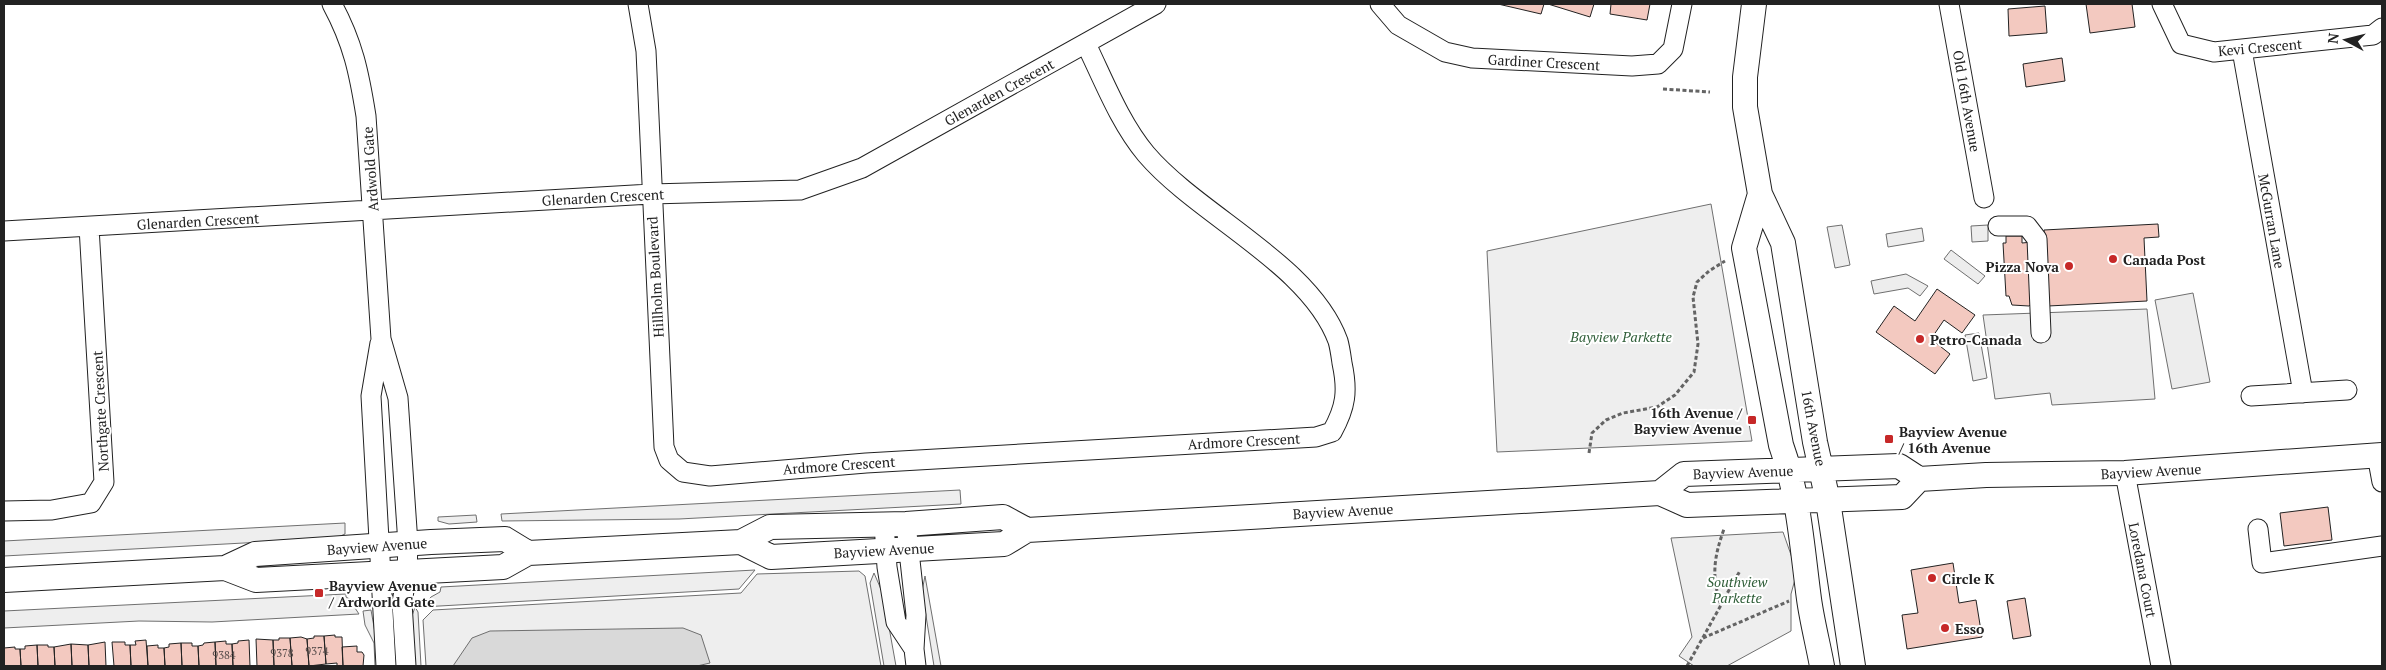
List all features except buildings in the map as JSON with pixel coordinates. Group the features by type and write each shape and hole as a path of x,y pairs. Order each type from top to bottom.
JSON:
{"main road":[{"name":"16th Avenue","path":"1754,4 1745,77 1745,107 1760,194 1783,243 1816,442 1828,500 1853,666"},
{"name":"16th Avenue","path":"1760,194 1744,248 1781,445 1790,470 1796,502 1810,601 1822,666"},
{"name":"Bayview Avenue","path":"1660,493 1684,474 1899,466 1919,479 1986,475 2125,473 2379,455"},
{"name":"Bayview Avenue","path":"741,542 771,557 1004,544 1027,530 1660,493 1687,505 1902,497 1919,479"},
{"name":"Bayview Avenue","path":"224,568 256,580 503,567 528,552 741,542 770,527 895,524 1003,517 1027,530"},
{"name":"Bayview Avenue","path":"4,580 224,568 255,554 408,544 505,539 528,552"}],"street":[{"name":"Ardwold Gate","path":"332,4 351,42 366,116 381,339 398,398 408,544 407,572 402,603 406,666"},
{"name":"Hillholm Boulevard","path":"638,4 646,51 664,447 669,460"},
{"name":"Glenarden Crescent","path":"4,231 651,194 800,190 829,182 862,168 1156,4"},
{"name":"Gardiner Crescent","path":"1380,4 1398,25 1445,52 1472,58 1632,66 1658,64 1673,49 1682,4"},
{"name":"Old 16th Avenue","path":"1949,4 1984,198"},
{"name":"Kevi Crescent","path":"2162,4 2181,44 2214,52 2373,36 2382,28"},
{"name":"Ardmore Crescent","path":"669,460 683,472 710,476 866,463 1316,437 1332,432 1343,413 1347,386 1338,341 1320,308 1295,278 1203,207 1147,155 1130,132 1086,44"},
{"name":"McGurran Lane","path":"2242,50 2303,393"},
{"path":"1998,226 2027,226 2037,239 2041,333"},
{"name":"Northgate Crescent","path":"4,511 52,510 91,503 104,482 89,227"},
{"name":"Ardwold Gate","path":"381,339 371,396 379,574 386,666"},
{"path":"2250,396 2347,390"},
{"path":"2379,455 2382,482"},
{"name":"Loredana Court","path":"2125,473 2161,666"},
{"path":"895,524 897,549 896,622 915,658"},
{"path":"2258,529 2262,563 2382,546"}],"path":[{"path":"1663,89 1710,92"},
{"path":"1589,453 1592,433 1606,420 1623,413 1657,407 1675,395 1694,372 1698,344 1694,297 1697,282 1709,271 1725,261"},
{"path":"1721,605 1715,587 1715,556 1724,529"},
{"path":"1687,666 1740,571"},
{"path":"1702,638 1789,601"}],"green space":[{"name":"Bayview Parkette","path":"1711,204 1752,441 1497,452 1487,251"},
{"path":"960,490 961,504 679,519 502,521 501,514"},
{"path":"476,515 477,522 449,524 438,521 438,517"},
{"path":"345,523 345,534 336,538 4,556 4,541"},
{"name":"Southview Parkette","path":"1783,532 1797,572 1791,594 1791,631 1727,666 1694,666 1679,656 1692,637 1671,538"},
{"path":"755,570 739,589 422,607 431,597 440,592 441,587"},
{"path":"859,571 865,576 881,666 426,666 423,620 433,610 741,593 757,574"},
{"path":"874,573 883,594 896,666 884,666 870,583"},
{"path":"925,576 941,666 934,666 922,591"},
{"path":"346,594 346,597 355,602 353,605 359,614 212,622 139,621 4,628 4,611"},
{"path":"415,607 418,612 421,666 414,666 412,616"},
{"path":"371,610 381,666 375,666 374,643 365,625 363,611"}],"shaded area":[{"path":"1842,225 1850,265 1835,268 1827,227"},
{"path":"1988,225 1988,241 1972,242 1971,226"},
{"path":"1922,228 1924,241 1888,247 1886,234"},
{"path":"1951,250 1985,276 1978,284 1944,259"},
{"path":"1906,274 1928,286 1920,296 1908,288 1874,294 1871,281"},
{"path":"2193,293 2210,382 2172,389 2155,300"},
{"path":"2147,309 2155,399 2052,405 2050,393 1995,399 1983,315"},
{"path":"1979,333 1987,378 1973,381 1965,335"},
{"path":"683,628 701,635 710,663 697,666 453,666 472,638 490,631"}],"place":[{"name":"Canada Post","path":"2113,259"},
{"name":"Pizza Nova","path":"2069,266"},
{"name":"Petro-Canada","path":"1920,339"},
{"name":"16th Avenue / Bayview Avenue","path":"1752,420"},
{"name":"Bayview Avenue / 16th Avenue","path":"1889,439"},
{"name":"Circle K","path":"1932,578"},
{"name":"Bayview Avenue / Ardworld Gate","path":"319,593"},
{"name":"Esso","path":"1945,628"}]}
